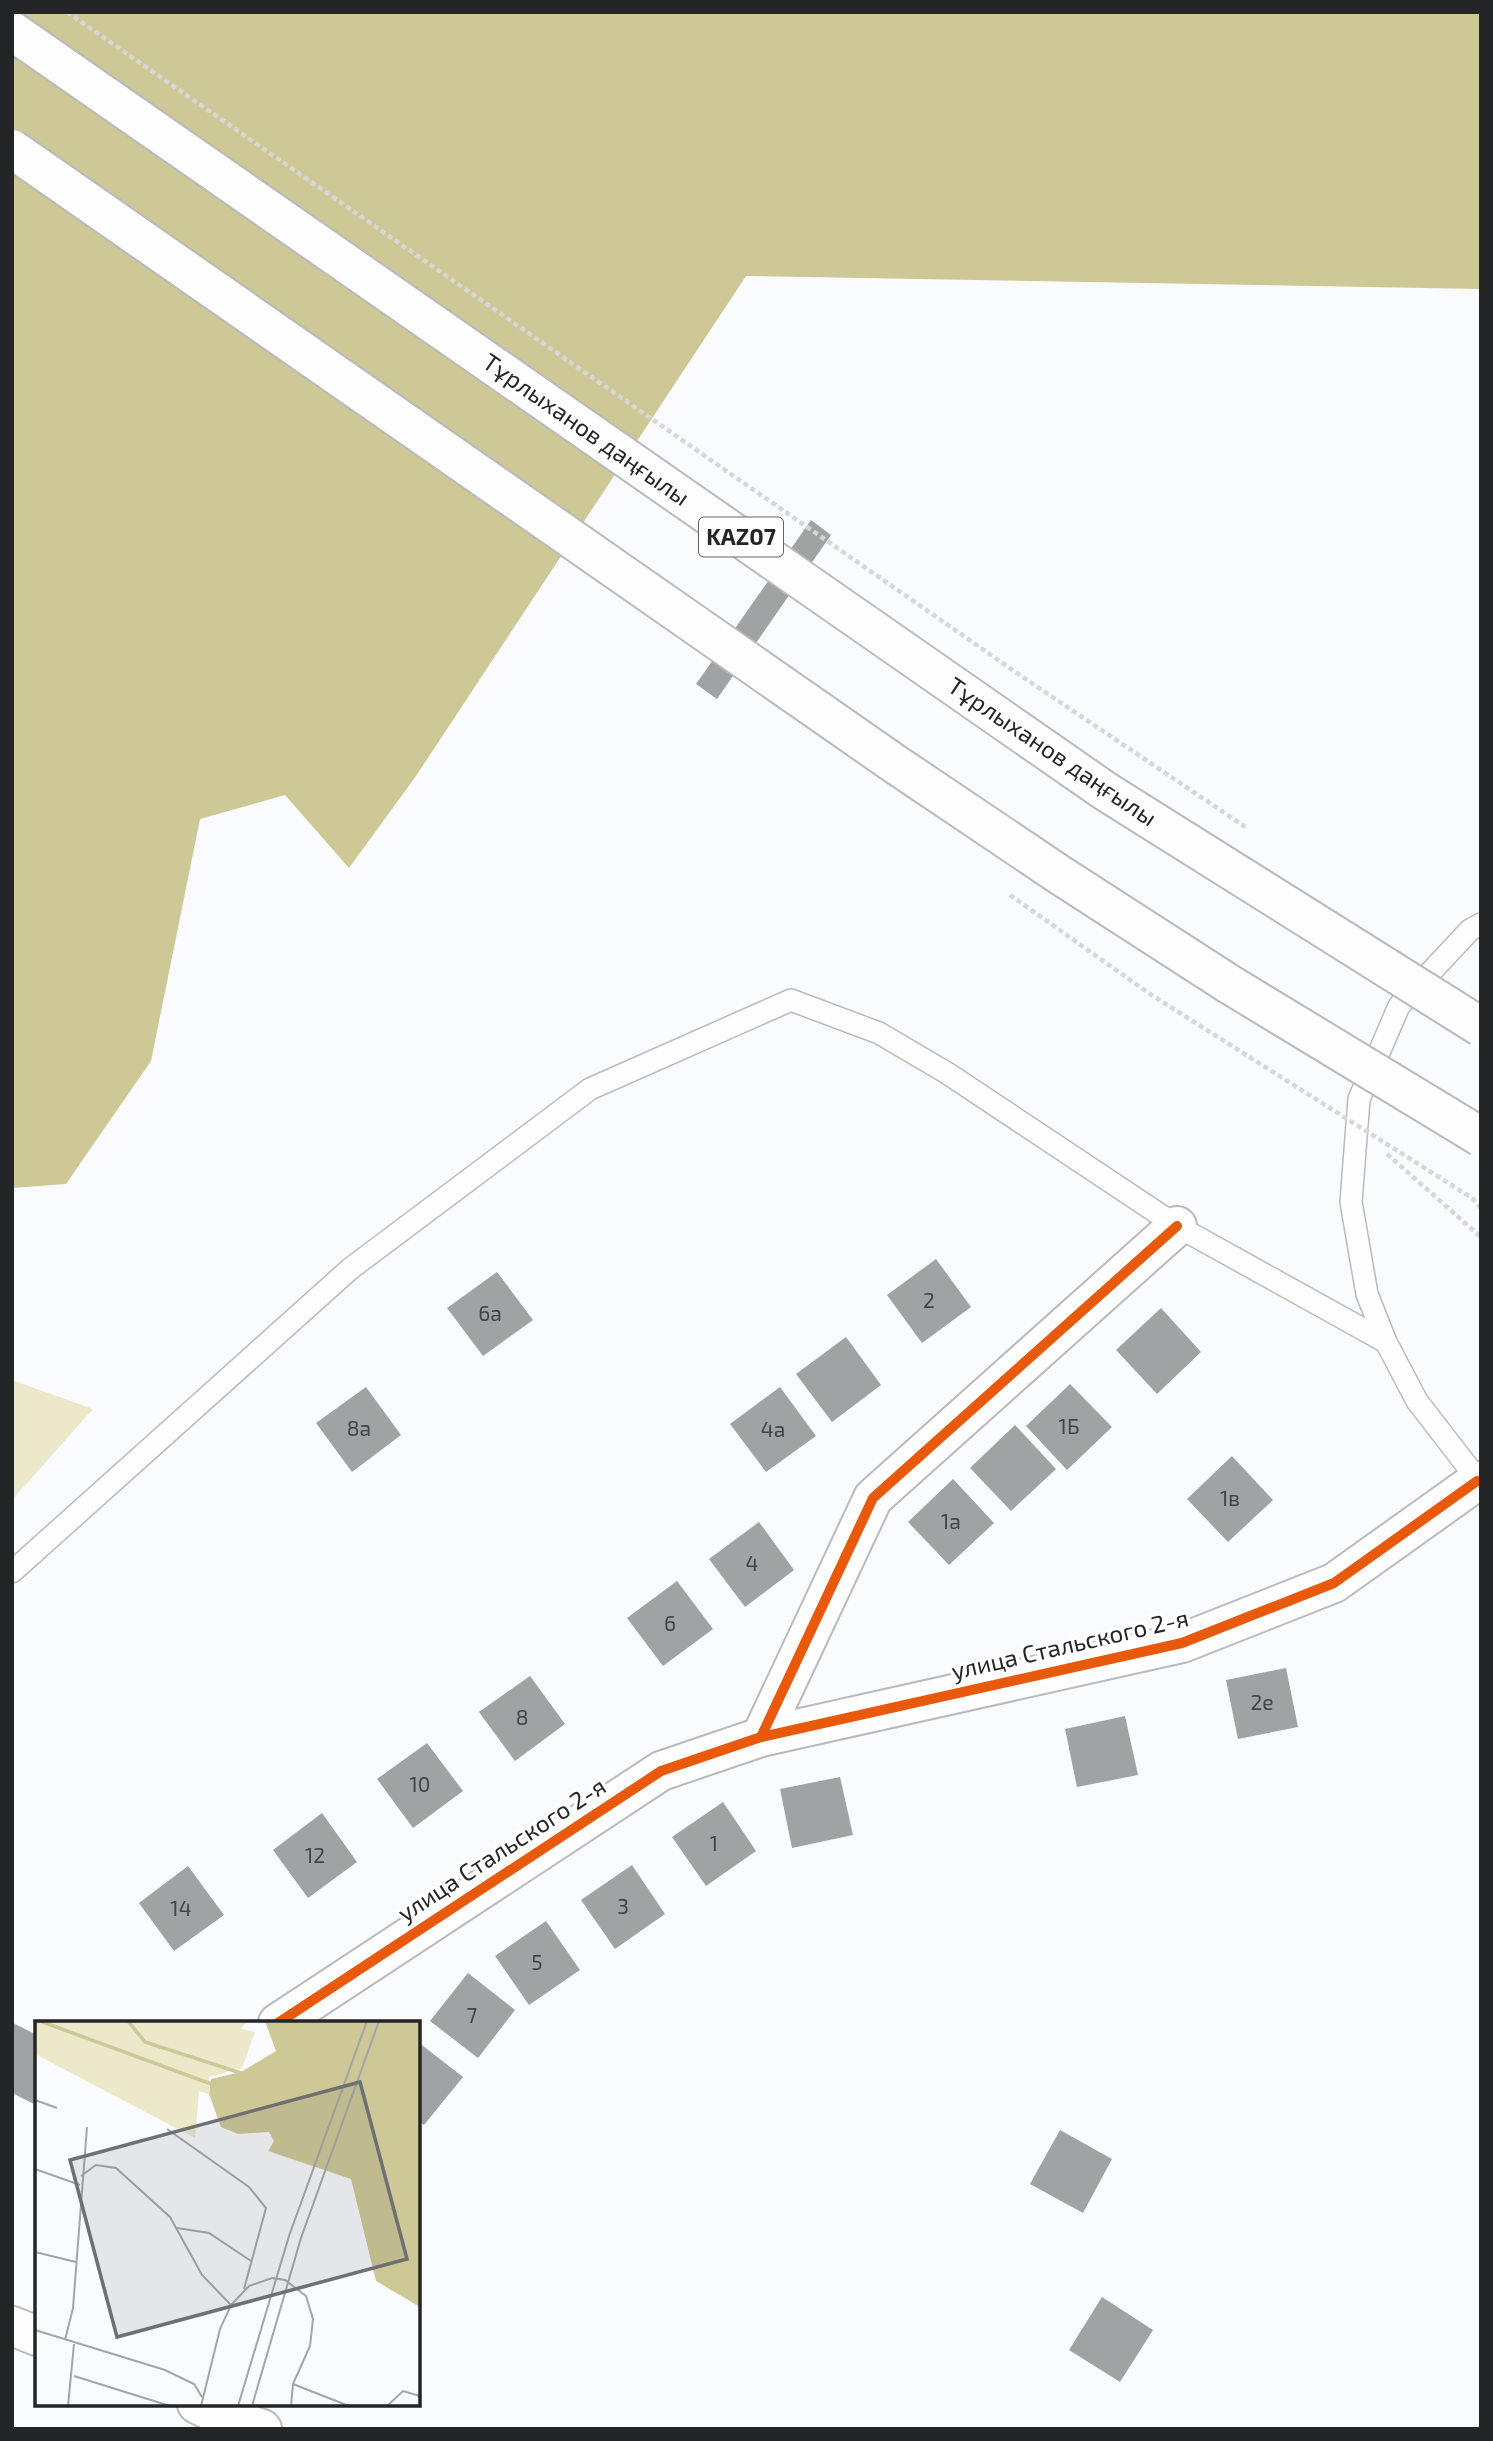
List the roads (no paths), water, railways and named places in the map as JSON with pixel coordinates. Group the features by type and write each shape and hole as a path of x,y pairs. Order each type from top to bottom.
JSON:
{"main road":[{"name":"Тұрлыханов даңғылы","path":"12,31 1105,791 1481,1027"},
{"path":"12,149 895,764 1060,875 1229,984 1481,1137"},
{"path":"761,1737 873,1498 1177,1226"},
{"name":"улица Стальского 2-я","path":"281,2021 661,1771 761,1737 1182,1643 1334,1583 1479,1483"},
{"path":"12,2326 35,2335"},
{"path":"207,2416 262,2429"}],"lane":[{"path":"1479,1483 1417,1401 1386,1342 1367,1294 1351,1202 1359,1099 1399,1006 1470,930 1481,924"},
{"path":"12,1572 351,1269 590,1089 792,1000 879,1033 947,1073 1177,1226 1386,1342"}]}
